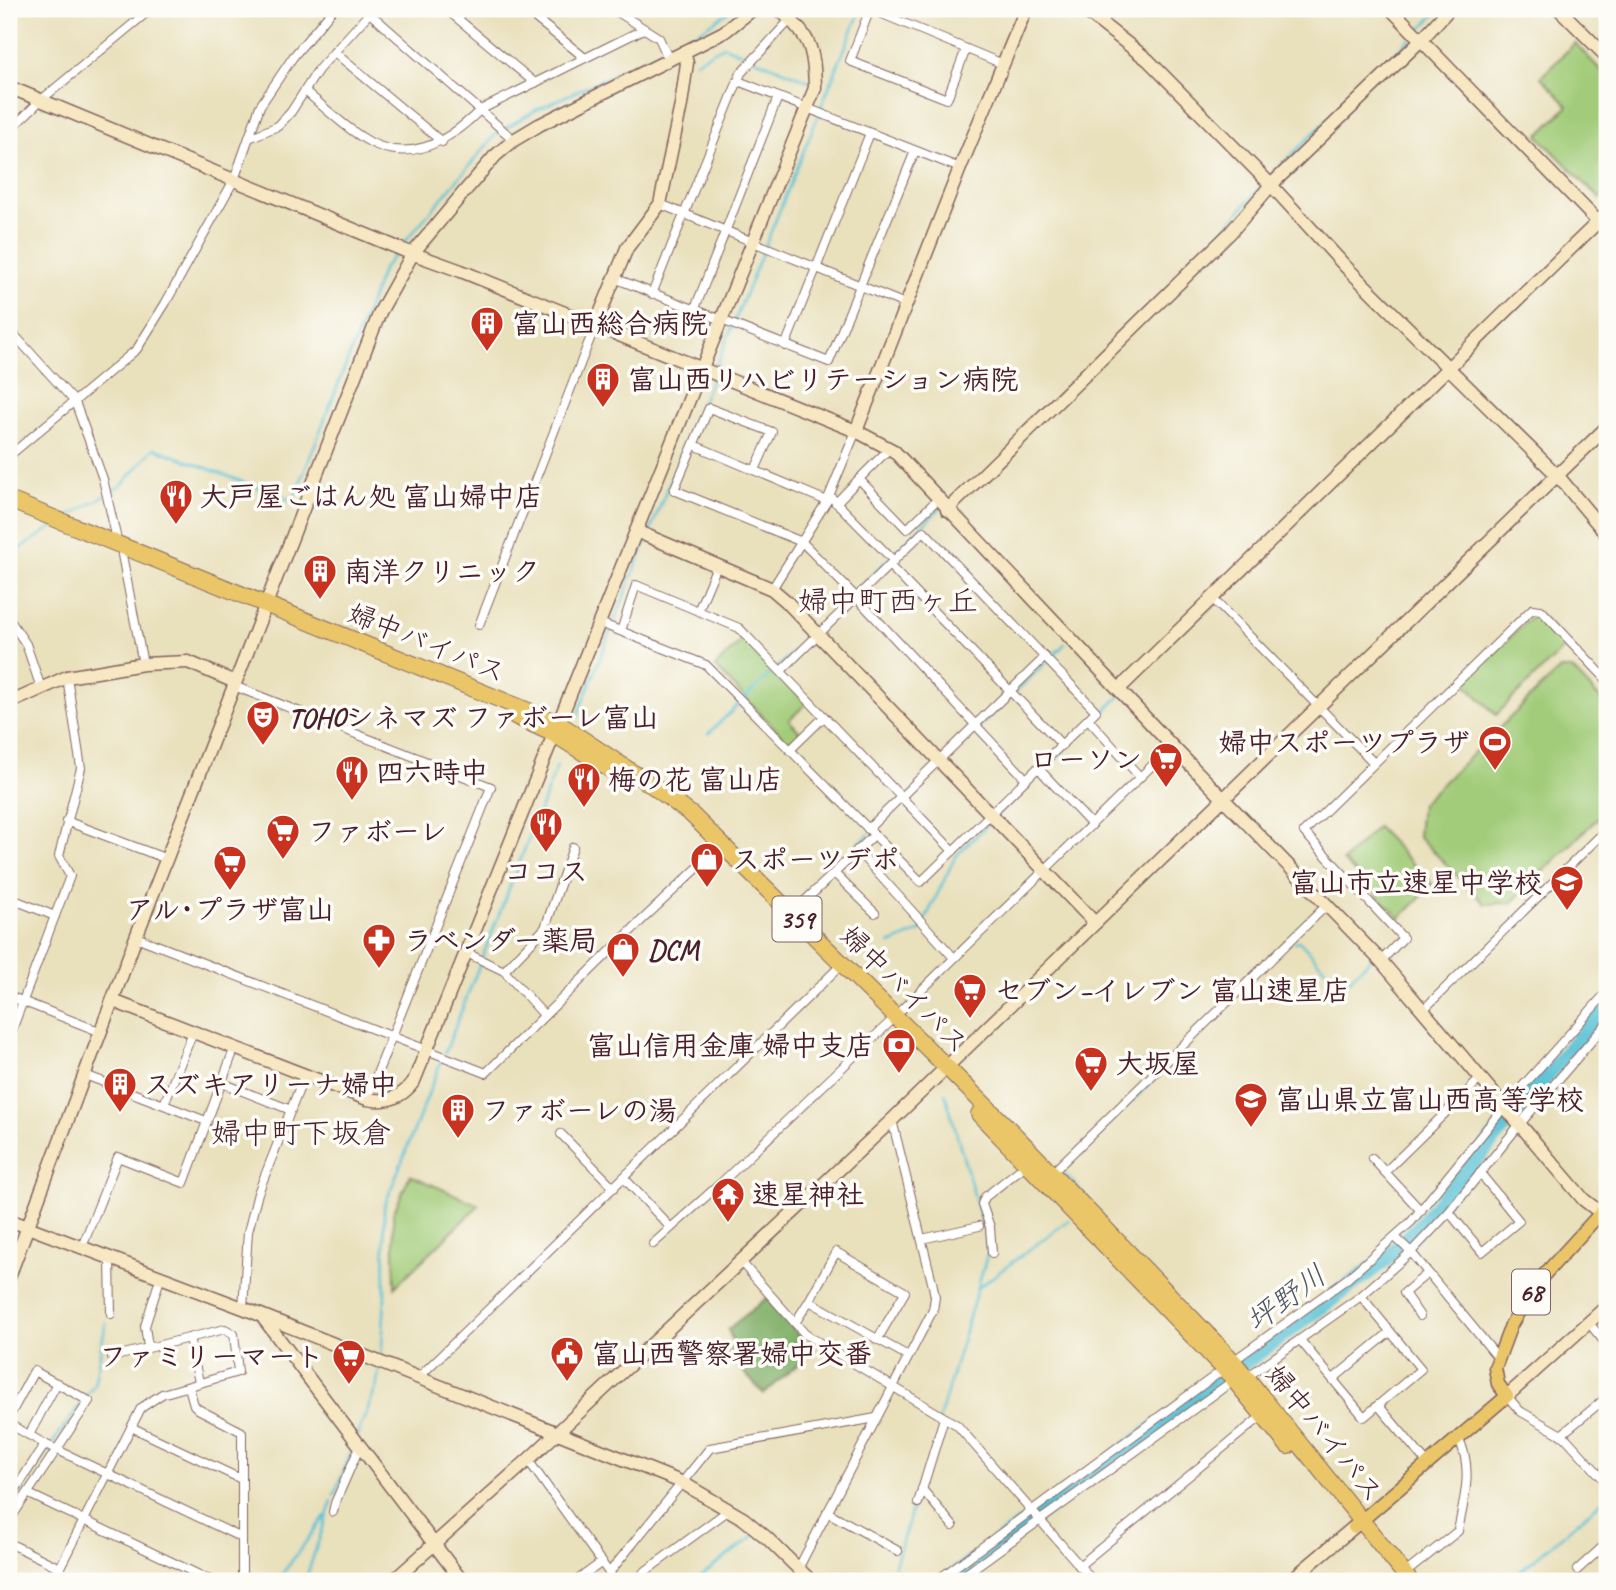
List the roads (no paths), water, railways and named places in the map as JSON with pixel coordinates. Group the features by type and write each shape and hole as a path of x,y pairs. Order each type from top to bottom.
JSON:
{"highway":[{"name":"婦中バイパス","path":"9,500 120,549 556,729 653,786 692,815 792,913 892,1020"},
{"name":"婦中バイパス","path":"9,509 120,549"},
{"name":"婦中バイパス","path":"556,729 703,833 837,969 1052,1173 1234,1372 1404,1579"},
{"name":"婦中バイパス","path":"943,1070 1027,1164 1234,1372 1262,1415 1358,1524"}],"main road":[{"name":"68","path":"1507,1396 1498,1384 1495,1368 1511,1325 1533,1287 1605,1214"},
{"path":"1358,1524 1507,1396"}],"street":[{"path":"9,131 41,100 151,9"},
{"path":"9,456 137,349 234,180 260,106 293,57 333,9"},
{"path":"446,9 535,83"},
{"path":"524,9 584,58"},
{"path":"613,9 659,38 668,60"},
{"path":"9,1277 136,937 380,312 413,253 495,156 514,140 724,32 753,9"},
{"path":"113,1000 367,1099 380,1102 391,1099 408,1089 414,1081 815,88 813,50 804,34 779,9"},
{"path":"652,294 741,73 800,9"},
{"path":"966,49 947,99 850,61 870,9 1003,64"},
{"path":"772,589 831,500 905,304 1025,9"},
{"path":"1083,9 1148,60 1346,267 1558,477 1607,535"},
{"path":"1102,23 1112,9"},
{"path":"1119,689 1448,368 1604,222 1391,9"},
{"path":"947,510 1230,233 1270,185 1422,39 1449,9"},
{"path":"1559,9 1607,57"},
{"path":"249,138 278,126 291,112 318,71 369,10 514,140"},
{"path":"305,91 360,137 385,149 412,150 442,142 480,110 644,29"},
{"path":"334,52 442,142"},
{"path":"479,625 626,248 660,204 681,105 687,63 684,52"},
{"path":"738,81 960,168"},
{"path":"9,87 856,431 889,449 1381,961 1584,1200 1605,1214"},
{"path":"694,311 778,97"},
{"path":"785,346 870,133"},
{"path":"614,278 829,362 915,151"},
{"path":"660,204 905,304"},
{"path":"9,329 75,402 103,479 143,664"},
{"path":"755,470 772,432 709,408 674,490 802,542 1026,779"},
{"path":"393,1581 528,1460 892,1120 1607,427"},
{"path":"694,445 831,500 1062,745"},
{"path":"831,500 859,479 889,449"},
{"path":"859,479 906,529 938,499"},
{"path":"636,531 772,589 820,633 1095,923"},
{"path":"600,623 706,665 921,881 1096,711 924,531 781,671"},
{"path":"698,611 717,566"},
{"path":"621,631 636,585 739,628 953,851"},
{"path":"1213,599 1374,763"},
{"path":"1381,961 1403,938 1304,832 1532,609 1541,610 1607,680"},
{"path":"9,619 26,644 41,688"},
{"path":"867,828 1045,657"},
{"path":"9,703 67,677 143,664 188,662 235,684 491,787 367,1099"},
{"path":"10,1032 70,876 59,856 81,768 67,677"},
{"path":"790,750 824,716"},
{"path":"1088,719 1140,777"},
{"path":"653,1244 892,1020 1172,746"},
{"path":"1038,768 1092,825"},
{"path":"66,821 167,859"},
{"path":"1424,1009 1607,829"},
{"path":"792,913 870,839"},
{"path":"504,971 545,928 573,847"},
{"path":"857,850 954,958"},
{"path":"136,937 486,1073 707,859"},
{"path":"834,873 875,913"},
{"path":"9,898 55,916"},
{"path":"1052,1173 1327,905"},
{"path":"467,950 473,956 504,971 544,1014"},
{"path":"418,1378 837,969"},
{"path":"956,1581 1234,1372 1395,1237 1422,1211 1505,1106 1607,992"},
{"path":"9,996 101,1032"},
{"path":"936,1581 1032,1511 1234,1372 1300,1340 1361,1296 1411,1252 1450,1212 1520,1124 1607,1023"},
{"path":"1578,1024 1592,1038"},
{"path":"164,1104 193,1032"},
{"path":"82,1247 118,1157 184,1183 235,1047"},
{"path":"85,1074 206,1121"},
{"path":"243,1308 248,1232 258,1193 305,1074"},
{"path":"1385,1172 1481,1078"},
{"path":"222,1083 291,1110"},
{"path":"798,1569 933,1310 934,1297 922,1239 892,1120"},
{"path":"561,1134 614,1188"},
{"path":"1372,1158 1422,1211"},
{"path":"992,1253 990,1227 982,1204 985,1197 1027,1164"},
{"path":"1450,1212 1482,1252 1519,1221 1480,1174"},
{"path":"624,1178 670,1227"},
{"path":"9,1220 243,1308 681,1482 729,1510 767,1538 811,1581"},
{"path":"922,1239 979,1226"},
{"path":"1395,1237 1411,1252 1499,1359"},
{"path":"795,1323 836,1252 905,1292 877,1340"},
{"path":"110,1258 111,1314"},
{"path":"741,1262 805,1334 957,1425 1093,1581"},
{"path":"1420,1316 1404,1293 1428,1273"},
{"path":"148,1347 145,1326 160,1279"},
{"path":"1300,1340 1364,1417 1421,1369 1361,1296"},
{"path":"809,1301 908,1356"},
{"path":"1607,1306 1507,1396 1520,1411 1561,1435 1607,1483"},
{"path":"264,1318 462,1581"},
{"path":"1589,1323 1607,1345"},
{"path":"53,1581 141,1408 162,1394 239,1372 234,1334 225,1329 112,1357"},
{"path":"1333,1379 1390,1332"},
{"path":"189,1338 199,1382"},
{"path":"9,1417 34,1371 89,1401 9,1521"},
{"path":"29,1435 57,1383"},
{"path":"189,1387 194,1405 198,1409 242,1432 242,1581"},
{"path":"1561,1435 1607,1397"},
{"path":"1378,1405 1427,1464"},
{"path":"1079,1566 1262,1415"},
{"path":"609,1573 710,1448 876,1418"},
{"path":"918,1503 944,1418"},
{"path":"9,1424 57,1450 242,1538"},
{"path":"131,1427 242,1479"},
{"path":"1404,1579 1458,1531 1468,1477 1465,1451 1458,1437"},
{"path":"333,1512 356,1441"},
{"path":"9,1499 45,1444"},
{"path":"528,1460 615,1581"},
{"path":"922,1489 953,1526"},
{"path":"29,1494 212,1581"},
{"path":"643,1573 729,1510"},
{"path":"827,1512 898,1551"},
{"path":"1290,1581 1358,1524"},
{"path":"1577,1570 1607,1543"},
{"path":"9,1544 60,1567"},
{"path":"576,1581 601,1562"}],"waterway":[{"path":"667,49 733,9"},
{"path":"820,109 861,9"},
{"path":"1418,32 1440,9"},
{"path":"1268,178 1413,36"},
{"path":"696,61 724,46 809,81"},
{"path":"403,244 497,133 536,110 661,52"},
{"path":"715,369 818,116"},
{"path":"1213,242 1264,183"},
{"path":"110,492 122,485 154,448 293,501 383,269 397,252"},
{"path":"650,531 712,378"},
{"path":"68,517 104,496"},
{"path":"892,555 940,508"},
{"path":"9,556 56,525"},
{"path":"577,717 646,541"},
{"path":"855,592 888,559"},
{"path":"818,629 850,596"},
{"path":"744,699 813,633"},
{"path":"944,761 1065,644"},
{"path":"999,814 1119,697"},
{"path":"708,734 740,703"},
{"path":"445,1053 557,766"},
{"path":"906,798 939,766"},
{"path":"874,830 902,802"},
{"path":"890,944 920,931 955,857 991,821"},
{"path":"856,847 869,834"},
{"path":"1294,942 1299,941 1342,987 1371,958"},
{"name":"坪野川","path":"947,1581 1386,1259 1417,1229 1607,1005"},
{"path":"381,1360 385,1298 384,1207 442,1059"},
{"path":"1091,1202 1061,1170 1167,1067"},
{"path":"937,1427 988,1252 945,1093"},
{"path":"979,1287 1069,1220"},
{"path":"52,1444 94,1385 106,1322"},
{"path":"357,1436 376,1388 380,1367"},
{"path":"334,1495 354,1446"},
{"path":"9,1510 48,1449"},
{"path":"1509,1581 1607,1497"},
{"path":"890,1581 915,1500"},
{"path":"305,1581 332,1501"},
{"path":"277,1581 325,1516"},
{"path":"694,1581 754,1536"}],"place":[{"name":"富山西総合病院","path":"487,353"},
{"name":"富山西リハビリテーション病院","path":"603,409"},
{"name":"大戸屋ごはん処 富山婦中店","path":"176,526"},
{"name":"南洋クリニック","path":"320,601"},
{"name":"TOHOシネマズ ファボーレ富山","path":"263,747"},
{"name":"婦中スポーツプラザ","path":"1495,772"},
{"name":"ローソン","path":"1166,789"},
{"name":"四六時中","path":"352,802"},
{"name":"梅の花 富山店","path":"584,809"},
{"name":"ココス","path":"546,854"},
{"name":"ファボーレ","path":"283,861"},
{"name":"スポーツデポ","path":"707,889"},
{"name":"アル･プラザ富山","path":"230,892"},
{"name":"富山市立速星中学校","path":"1567,912"},
{"name":"ラベンダー薬局","path":"379,970"},
{"name":"DCM","path":"623,979"},
{"name":"セブン−イレブン 富山速星店","path":"970,1020"},
{"name":"富山信用金庫 婦中支店","path":"899,1075"},
{"name":"大坂屋","path":"1091,1093"},
{"name":"スズキアリーナ婦中","path":"120,1114"},
{"name":"富山県立富山西高等学校","path":"1251,1129"},
{"name":"ファボーレの湯","path":"458,1140"},
{"name":"速星神社","path":"728,1224"},
{"name":"富山西警察署婦中交番","path":"567,1383"},
{"name":"ファミリーマート","path":"349,1386"}],"district":[{"name":"婦中町西ヶ丘","path":"888,601"},
{"name":"婦中町下坂倉","path":"301,1133"}]}
